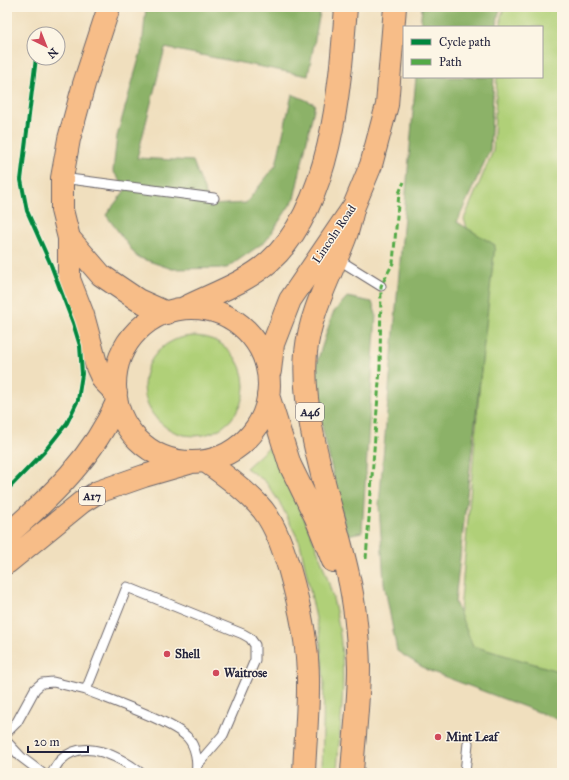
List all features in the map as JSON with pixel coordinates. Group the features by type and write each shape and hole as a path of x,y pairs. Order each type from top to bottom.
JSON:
{"highway":[{"path":"69,238 101,275 138,300 174,311 195,309 214,311 226,316 242,327 255,340 262,353 268,371 269,390 262,417 250,435 239,446 226,453 200,461 177,460 161,455 142,443 124,420 117,398 97,368 83,315 69,279 69,238 62,210 62,178 71,132 109,7"},
{"path":"117,398 118,365 129,342 146,324 246,279 269,262 298,226 310,202 329,140 342,68 346,7"},
{"name":"Lincoln Road","path":"269,390 273,344 290,300 354,206 371,165 387,105 395,7"},
{"name":"A46","path":"352,773 359,668 354,621 349,576 315,439 306,380 306,351 312,322 336,258 346,236 354,206"},
{"name":"A46","path":"269,390 290,465 325,540 354,621"},
{"name":"A17","path":"7,535 48,499 73,472 96,441 117,398"},
{"path":"200,461 245,492 263,510 276,532 286,560 296,593 306,649 308,688 304,773"},
{"name":"A17","path":"7,564 82,502 98,492 144,476 200,461"}],"lane":[{"path":"62,178 214,198"},
{"path":"336,258 381,286"},
{"path":"86,690 127,587 250,638 255,645 255,660 223,735 197,769"},
{"path":"7,732 17,722 35,689 42,683 53,682 86,690 176,728 189,739 193,746 197,769"},
{"path":"7,742 21,757 42,773"},
{"path":"465,773 468,743"},
{"path":"52,773 61,760 75,751 92,749 108,754 141,773"}],"green space":[{"path":"146,7 321,7 308,76 165,48 137,158 193,161 210,205 246,203 276,165 292,94 315,104 294,199 266,241 227,268 172,269 137,257 106,215 126,189 113,171 117,136 142,48"},
{"path":"422,7 501,7 497,26 420,26"},
{"path":"505,7 562,7 562,687 457,647 488,288 464,219 493,151 497,78 543,78 543,26 501,26 501,16"},
{"path":"416,78 494,78 490,150 457,222 495,245 455,602 473,646 562,672 562,721 427,670 397,651 384,583 379,505"},
{"path":"347,297 372,302 376,314 362,532 347,535 322,426 315,368 333,313"},
{"path":"194,336 213,339 230,350 241,367 244,386 241,405 230,422 213,433 194,436 175,433 158,422 147,405 144,386 147,367 158,350 175,339"},
{"path":"269,447 306,522 316,547 326,573 339,627 343,670 337,773 322,773 324,684 320,637 300,543 280,503 265,481 246,468"}],"marked path":[{"path":"366,559 380,368 381,286 393,263 399,193 404,182"}],"cycle path":[{"path":"7,490 44,452 67,423 78,400 82,374 80,346 73,323 51,265 27,211 21,180 35,66"}],"place":[{"name":"Shell","path":"167,654"},
{"name":"Waitrose","path":"216,673"},
{"name":"Mint Leaf","path":"438,737"}]}
